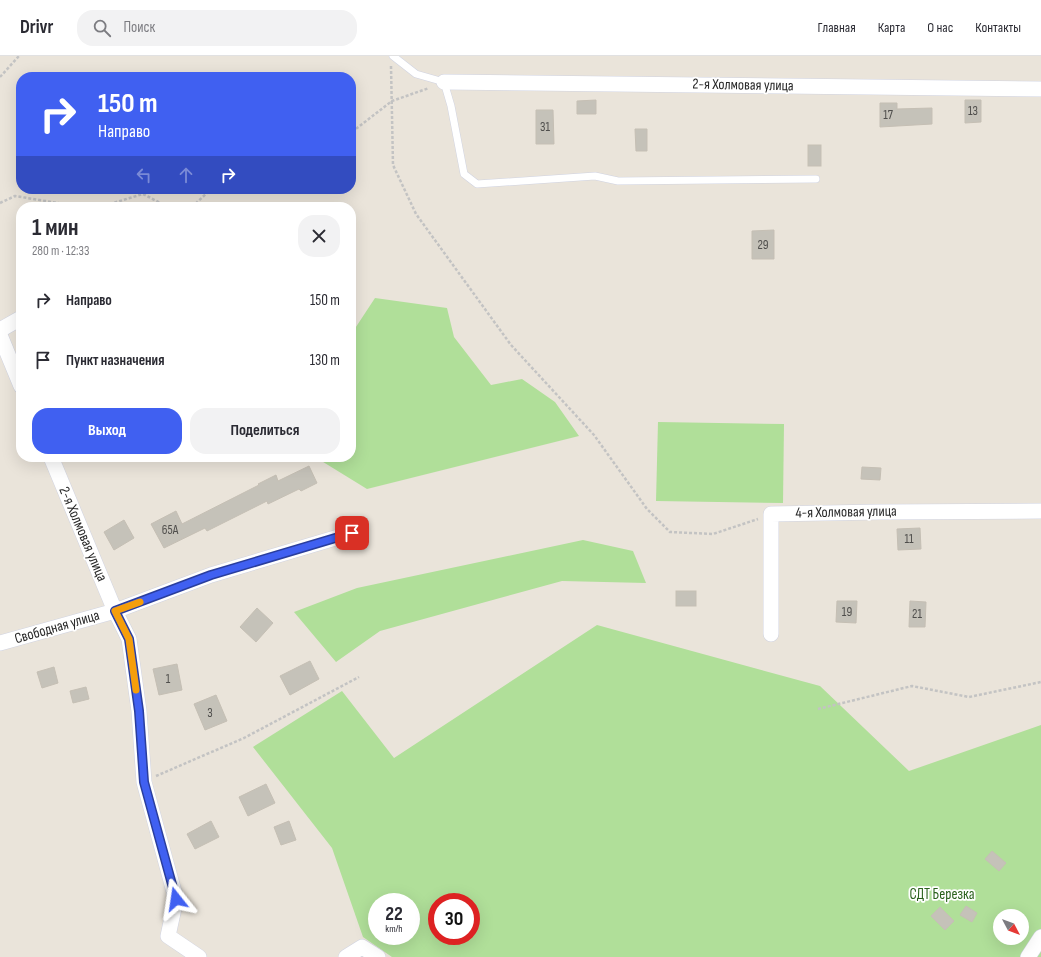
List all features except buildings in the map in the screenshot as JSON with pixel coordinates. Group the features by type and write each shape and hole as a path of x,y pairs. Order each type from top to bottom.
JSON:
{"street":[{"name":"2-я Холмовая улица","path":"444,82 1041,89"},
{"path":"0,330 16,321"},
{"path":"0,336 16,374"},
{"name":"2-я Холмовая улица","path":"53,462 115,611 129,639 139,711 144,782 176,899 168,936 199,957"},
{"name":"4-я Холмовая улица","path":"771,514 1041,511"},
{"path":"771,514 771,634"},
{"name":"Свободная улица","path":"0,643 115,611 211,575 352,533"},
{"path":"1028,957 1041,936"},
{"path":"346,957 362,947 378,957"}],"lane":[{"path":"394,56 416,74 444,82 451,106 464,174 477,184 595,176 618,181 816,179"}],"path":[{"path":"0,77 19,56"},
{"path":"391,64 393,165 416,214 511,345 594,435 647,509 670,532 713,534 771,514"},
{"path":"356,128 392,101 444,82"},
{"path":"116,202 142,194 158,202"},
{"path":"197,202 206,194"},
{"path":"0,203 15,196 52,202"},
{"path":"144,782 244,738 359,677"},
{"path":"818,709 912,686 970,697 1041,682"}],"green space":[{"path":"375,298 447,308 454,337 491,385 522,379 555,402 579,436 367,489 323,462 356,462 356,327"},
{"path":"658,422 784,424 783,503 656,501"},
{"path":"583,540 633,551 646,583 562,581 380,631 336,662 294,612 357,588"},
{"name":"СДТ Березка","path":"597,625 820,686 909,771 1041,725 1041,957 392,957 375,945 420,945 420,893 368,893 368,940 363,937 332,848 253,747 342,691 394,758"}],"slow traffic":[{"path":"136,690 129,639 115,611 140,602"}],"route":[{"path":"176,899 144,782 139,711 129,639 115,611 211,575 352,533"}]}
